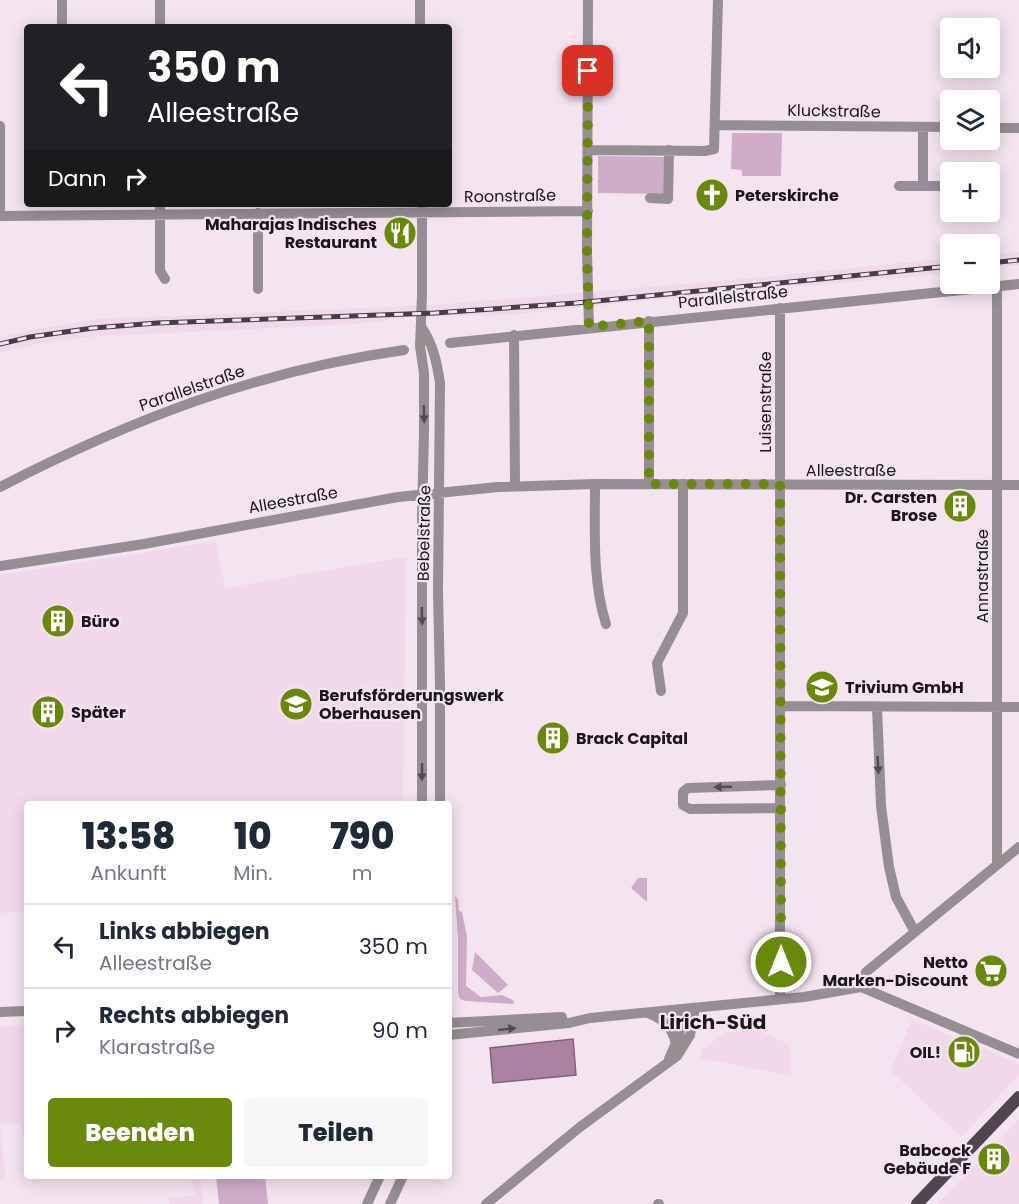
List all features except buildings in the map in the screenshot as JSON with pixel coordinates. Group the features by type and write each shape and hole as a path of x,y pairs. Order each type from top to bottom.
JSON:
{"main road":[{"path":"917,1204 1019,1097"}],"street":[{"path":"62,0 62,24"},
{"path":"160,0 160,24"},
{"path":"420,0 420,24"},
{"path":"588,0 589,327"},
{"path":"588,150 705,151 714,149 718,0"},
{"name":"Kluckstraße","path":"716,125 940,127"},
{"path":"0,126 0,210"},
{"path":"923,127 923,186"},
{"path":"1000,128 1019,128"},
{"path":"650,198 668,199 669,150"},
{"path":"899,186 940,186"},
{"name":"Roonstraße","path":"0,216 63,209 160,209 258,213 422,208 588,211"},
{"name":"Bebelstraße","path":"422,208 420,346 424,373 422,801"},
{"path":"160,209 160,271 165,279"},
{"path":"258,213 258,289"},
{"name":"Parallelstraße","path":"1000,286 1019,284"},
{"name":"Parallelstraße","path":"450,343 940,292"},
{"name":"Annastraße","path":"997,294 997,865"},
{"name":"Luisenstraße","path":"780,308 780,999"},
{"path":"649,321 649,484"},
{"name":"Bebelstraße","path":"422,328 433,351 440,383 440,801"},
{"path":"514,335 515,486"},
{"name":"Parallelstraße","path":"0,487 88,443 195,400 298,370 404,350"},
{"path":"595,484 597,576 600,604 606,624"},
{"name":"Alleestraße","path":"0,566 144,544 346,506 439,492 515,486 595,484 1019,485"},
{"path":"661,691 657,663 683,613 683,484"},
{"path":"781,706 1019,707"},
{"path":"877,707 881,806 889,867 896,897 915,932"},
{"path":"423,740 440,742"},
{"path":"781,785 688,788 683,792 682,799 683,805 690,809 781,808"},
{"path":"861,987 866,972 1019,847"},
{"path":"452,1023 516,1018 590,1018 780,999 861,987 1019,1054"},
{"path":"486,1204 580,1127 677,1056 687,1043 695,1008"},
{"path":"668,1062 676,1044 682,1009"},
{"path":"0,1012 24,1011"},
{"path":"648,1012 668,1025 676,1044"},
{"path":"452,1035 569,1023 590,1018"},
{"path":"367,1204 379,1179"},
{"path":"390,1204 402,1179"}],"shaded area":[{"path":"732,133 782,133 781,176 742,176 742,170 731,169"},
{"path":"598,156 664,157 663,194 598,193"},
{"path":"1019,252 1019,265 1000,267 1000,253"},
{"path":"940,259 940,274 512,315 409,317 356,324 85,337 42,343 0,353 0,338 30,330 97,319 433,305 731,280"},
{"path":"216,541 225,588 406,557 403,801 24,801 24,911 0,913 0,575"},
{"path":"638,878 647,878 647,902 631,888"},
{"path":"455,896 458,899 459,911 462,912 467,937 466,986 481,997 502,995 513,1000 514,1004 460,999"},
{"path":"475,952 508,985 498,993 472,970"},
{"path":"912,1019 953,1037 946,1056 975,1067 983,1048 1019,1064 1019,1075 961,1137 891,1071"},
{"path":"742,1022 790,1045 791,1076 701,1058 701,1050"},
{"path":"24,1024 23,1136 21,1122 0,1125 0,1027"},
{"path":"573,1039 576,1075 493,1083 490,1048"},
{"name":"Babcock Gebäude F","path":"1019,1119 1019,1204 938,1204"},
{"path":"0,1125 6,1179 0,1180"},
{"path":"192,1179 200,1179 203,1204 169,1204 169,1198 194,1195"},
{"path":"216,1179 265,1179 268,1204 219,1204"}],"railway":[{"path":"1000,262 1019,260"},
{"path":"0,344 30,337 93,328 157,323 435,313 576,303 940,267"}],"place":[{"name":"Peterskirche","path":"712,195"},
{"name":"Maharajas Indisches Restaurant","path":"400,233"},
{"name":"Dr. Carsten Brose","path":"960,506"},
{"name":"Büro","path":"58,621"},
{"name":"Trivium GmbH","path":"822,687"},
{"name":"Berufsförderungswerk Oberhausen","path":"296,704"},
{"name":"Später","path":"48,712"},
{"name":"Brack Capital","path":"553,738"},
{"name":"Netto Marken-Discount","path":"991,971"},
{"name":"OIL!","path":"964,1052"},
{"name":"Babcock Gebäude F","path":"994,1159"}],"district":[{"name":"Lirich-Süd","path":"713,1022"}],"route":[{"path":"588,71 589,327 649,321 649,484 780,484 781,962"}]}
